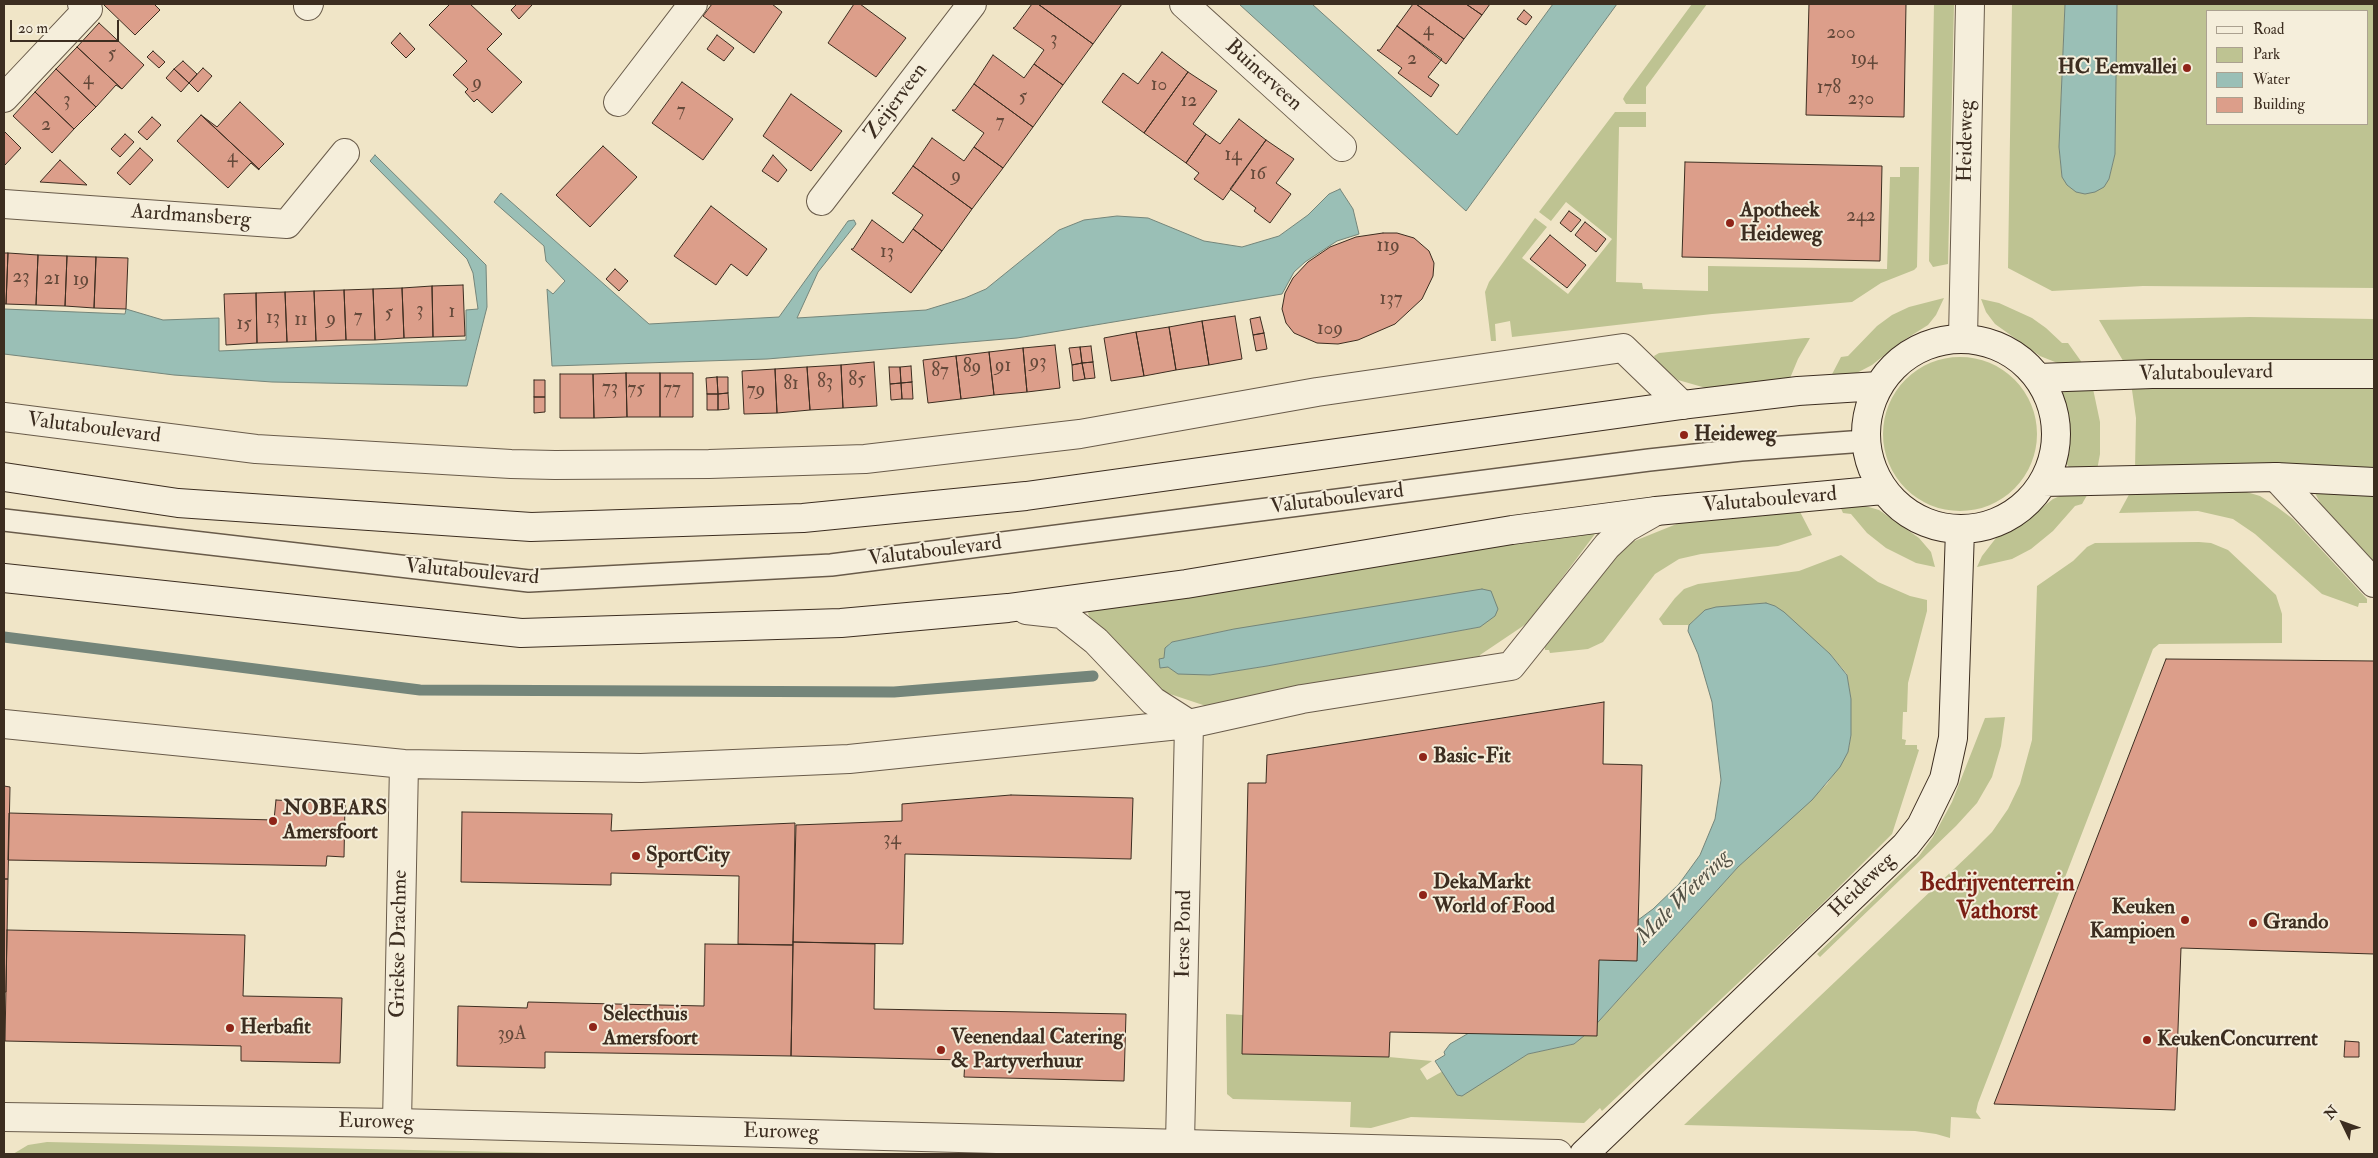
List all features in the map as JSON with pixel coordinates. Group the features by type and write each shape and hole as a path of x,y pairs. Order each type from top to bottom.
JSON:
{"street":[{"path":"4,98 88,9 82,4"},
{"path":"618,102 693,4"},
{"name":"Zeijerveen","path":"821,201 972,4"},
{"name":"Buinerveen","path":"1184,4 1342,147"},
{"name":"Heideweg","path":"1963,338 1970,4"},
{"name":"Aardmansberg","path":"4,204 286,224 345,153"},
{"path":"1963,338 1989,342 2013,353 2038,378 2046,392 2054,414 2056,430 2052,461 2043,482 2028,501 2009,516 1987,526 1960,530 1939,527 1917,519 1900,508 1883,490 1869,460 1865,441 1869,409 1879,386 1894,365 1914,350 1939,341 1963,338"},
{"name":"Valutaboulevard","path":"4,417 256,449 528,464 708,464 865,459 1080,434 1326,390 1623,348 1682,405"},
{"name":"Valutaboulevard","path":"2038,378 2152,374 2374,374"},
{"path":"4,477 178,503 531,527 803,518 1026,496 1682,405 1798,391 1879,386"},
{"path":"2043,482 2276,477 2374,482"},
{"path":"2276,477 2374,582"},
{"name":"Valutaboulevard","path":"4,578 521,633 841,623 1008,608 1186,584 1502,532 1656,511 1883,490"},
{"name":"Valutaboulevard","path":"4,724 404,764 641,768 849,759 1189,724 1302,699 1511,666 1607,546 1626,528 1656,511"},
{"name":"Heideweg","path":"1584,1154 1906,845 1921,826 1944,779 1953,738 1960,530"},
{"name":"Valutaboulevard","path":"1008,608 1062,614 1096,641 1153,701 1189,724"},
{"name":"Ierse Pond","path":"1180,1143 1189,724"},
{"name":"Griekse Drachme","path":"397,1123 404,764"},
{"name":"Euroweg","path":"4,1117 397,1123 1558,1154"}],"lane":[{"name":"Valutaboulevard","path":"4,520 529,581 831,565 1650,460 1741,450 1865,441"}],"green space":[{"path":"1692,4 1707,4 1646,87 1646,104 1626,104 1623,99 1625,95"},
{"path":"1934,4 1954,4 1948,264 1933,267 1929,261"},
{"path":"2012,4 2065,4 2059,147 2062,177 2109,179 2115,154 2117,4 2374,4 2374,288 2143,286 2052,291 2008,268"},
{"path":"1615,112 1646,112 1646,127 1619,127 1616,282 1642,283 1643,289 1708,291 1708,266 1887,269 1890,177 1900,177 1900,167 1919,167 1917,267 1914,270 1881,283 1852,302 1712,314 1512,337 1510,321 1495,324 1496,341 1491,341 1485,292 1489,282 1535,218 1547,227 1522,258 1568,294 1612,239 1566,202 1551,221 1539,212"},
{"path":"1944,298 1936,315 1928,325 1901,342 1872,365 1851,376 1829,380 1841,357 1848,356 1877,326 1892,315 1909,307"},
{"path":"1981,299 1999,303 2032,318 2062,343 2068,343 2083,364 2060,364 2040,356 1995,324 1986,312"},
{"path":"2250,317 2374,319 2374,363 2125,364 2099,320"},
{"path":"1810,338 1798,359 1788,383 1706,388 1678,380 1656,362 1654,356 1659,353"},
{"path":"1960,357 1989,363 2003,370 2014,380 2024,391 2031,405 2037,434 2031,463 2024,477 2014,488 2003,498 1989,505 1960,511 1931,505 1917,498 1906,488 1896,477 1889,463 1883,434 1889,405 1896,391 1906,380 1917,370 1931,363"},
{"path":"2374,382 2374,469 2135,469 2136,418 2131,383"},
{"path":"2092,384 2100,422 2100,454 2097,470 2071,470 2066,463 2068,425 2062,396 2064,389"},
{"path":"2233,488 2260,496 2293,519 2367,599 2367,603 2359,603 2358,607 2322,594 2255,534 2233,519 2198,511 2119,513 2132,489"},
{"path":"2374,488 2374,566 2324,511 2313,489"},
{"path":"2090,490 2082,504 2075,506 2053,531 2031,549 2012,559 1977,567 1982,556 1996,538 2024,522 2053,499 2067,493"},
{"path":"1839,504 1862,505 1879,510 1919,538 1931,552 1935,567 1916,563 1886,548 1867,533 1851,514 1843,513"},
{"path":"1798,508 1812,535 1778,546 1701,554 1679,559 1655,574 1603,642 1588,649 1550,653 1549,650 1545,650 1545,646 1607,562 1618,551 1632,542 1689,519"},
{"path":"1598,530 1529,622 1480,655 1479,660 1206,706 1155,689 1092,625 1088,613 1090,608","holes":["1480,627 1210,675 1168,667 1164,658 1169,644 1172,642 1234,629"]},
{"path":"2095,543 2211,543 2228,550 2276,595 2282,614 2282,643 2159,644 2153,649 1978,1103 1976,1112 1981,1119 1951,1117 1950,1138 1915,1131 1684,1125 1973,851 1992,832 2008,809 2020,784 2032,740 2037,586 2073,561 2087,547"},
{"path":"1841,555 1878,582 1910,596 1927,600 1927,611 1908,683 1907,712 1903,712 1902,739 1906,740 1905,745 1917,745 1919,750 1892,834 1821,905 1602,1111 1600,1108 1584,1123 1411,1117 1371,1128 1350,1127 1351,1102 1233,1099 1227,1094 1226,1014 1243,1015 1243,1054 1389,1057 1432,1061 1420,1069 1427,1080 1443,1071 1457,1095 1528,1054 1574,1044 1590,1031 1738,867 1827,784 1848,752 1851,735 1851,699 1847,674 1830,654 1775,606 1694,620 1689,625 1663,625 1659,619 1684,589 1698,584 1799,571"},
{"path":"2005,717 2001,746 1992,777 1977,803 1956,826 1820,957 1817,954 1919,856 1933,837 1952,802 1985,718"},
{"path":"47,1142 597,1154 13,1154 28,1145"}],"water":[{"path":"1239,4 1312,4 1457,135 1553,4 1617,4 1466,211"},
{"path":"2065,4 2117,4 2115,154 2109,179 2104,187 2095,192 2085,194 2076,192 2067,185 2062,177 2059,147"},
{"path":"375,155 486,265 487,307 467,386 272,382 174,375 4,354 4,309 125,314 126,309 163,320 219,318 219,351 466,340 466,310 478,309 473,273 467,259 370,161"},
{"path":"1340,189 1353,209 1359,234 1337,241 1305,262 1294,272 1282,294 1017,338 767,359 552,366 547,289 553,294 565,281 546,261 544,246 494,202 501,193 649,324 779,317 848,221 854,220 856,224 818,272 797,318 926,310 965,298 986,289 1059,230 1084,220 1117,216 1148,218 1204,241 1242,247 1279,236 1308,215 1329,194"},
{"path":"1482,589 1491,591 1498,609 1495,616 1480,627 1210,675 1178,674 1168,667 1160,668 1159,659 1164,658 1165,648 1172,642 1234,629"},
{"name":"Male Wetering","path":"1766,603 1784,612 1830,654 1847,675 1851,699 1851,735 1848,752 1840,767 1812,800 1738,867 1590,1031 1574,1044 1528,1054 1462,1096 1457,1095 1435,1061 1445,1055 1444,1052 1450,1044 1529,998 1653,909 1679,884 1700,855 1715,819 1721,780 1712,702 1698,654 1688,631 1689,625 1705,610 1716,607"}],"building":[{"path":"103,4 154,4 160,10 135,35"},
{"path":"450,4 470,4 502,34 487,49 522,82 492,113 477,99 474,102 465,92 468,89 453,75 467,61 429,25"},
{"path":"517,4 532,5 519,19 511,10"},
{"path":"712,4 772,4 782,12 754,53 703,16"},
{"path":"854,4 860,4 906,38 876,77 828,43"},
{"path":"1032,4 1038,4 1093,44 1063,85 1034,64 1044,50 1013,28"},
{"path":"1038,4 1122,4 1093,44"},
{"path":"1413,4 1416,4 1464,39 1446,64 1397,26"},
{"path":"1416,4 1466,4 1482,15 1464,39"},
{"path":"1466,4 1490,4 1482,15"},
{"path":"1809,4 1906,4 1904,117 1806,115"},
{"path":"1524,10 1532,17 1526,25 1517,19"},
{"path":"99,23 144,65 122,89 77,47"},
{"path":"1397,26 1442,59 1428,77 1439,85 1431,97 1398,73 1402,68 1377,50 1380,50"},
{"path":"400,33 415,49 406,58 391,43"},
{"path":"717,35 734,48 724,61 707,49"},
{"path":"77,47 122,89 116,85 96,107 56,69"},
{"path":"153,51 165,62 159,68 147,57"},
{"path":"1162,52 1188,72 1144,133 1102,102 1123,73 1138,84"},
{"path":"993,55 1024,78 1034,64 1063,85 1033,127 974,84"},
{"path":"183,61 197,74 189,83 174,69"},
{"path":"203,68 212,76 198,92 189,83"},
{"path":"56,69 96,107 74,129 35,92"},
{"path":"174,69 189,83 181,92 166,78"},
{"path":"1188,72 1217,91 1193,124 1206,134 1186,163 1144,133"},
{"path":"682,82 733,119 703,160 652,123"},
{"path":"974,84 1033,127 1003,168 974,147 984,133 952,110 955,110"},
{"path":"35,92 74,129 52,153 13,116"},
{"path":"791,94 842,131 811,171 763,136"},
{"path":"240,102 284,144 259,169 201,115 217,127"},
{"path":"201,115 259,170 251,163 228,188 177,141"},
{"path":"152,117 161,125 147,140 138,132"},
{"path":"1239,119 1266,140 1223,200 1194,179 1199,173 1186,163 1206,134 1220,144"},
{"path":"4,131 21,148 4,166"},
{"path":"125,134 134,142 120,157 111,149"},
{"path":"932,138 964,161 974,147 1003,168 972,209 913,166"},
{"path":"1266,140 1294,159 1276,183 1291,194 1270,223 1254,211 1256,208 1230,189"},
{"path":"603,146 637,177 590,227 556,195"},
{"path":"140,148 153,160 130,185 117,173"},
{"path":"773,155 787,170 778,182 762,171"},
{"path":"60,160 87,185 40,182"},
{"path":"1685,162 1882,166 1880,261 1682,257"},
{"path":"913,166 972,209 942,251 913,229 923,215 892,193"},
{"path":"711,206 767,249 747,276 731,264 716,285 674,256"},
{"path":"1569,211 1581,220 1571,232 1560,223"},
{"path":"872,220 903,243 913,229 942,251 911,293 851,249 853,249"},
{"path":"1585,222 1606,239 1596,252 1575,235"},
{"path":"1397,233 1414,238 1429,251 1434,263 1433,276 1422,299 1395,324 1358,340 1338,344 1317,343 1294,333 1286,323 1282,309 1285,293 1293,278 1308,262 1330,247 1356,237"},
{"path":"1550,235 1586,265 1567,288 1530,259"},
{"path":"4,253 8,253 6,304 4,304"},
{"path":"8,253 38,255 36,305 6,304"},
{"path":"38,255 67,256 65,306 36,305"},
{"path":"67,256 96,257 94,308 65,306"},
{"path":"96,257 128,258 126,309 94,308"},
{"path":"615,269 628,281 619,291 606,279"},
{"path":"463,285 465,336 433,337 432,286"},
{"path":"432,286 433,337 404,338 402,288"},
{"path":"402,288 404,338 375,340 373,289"},
{"path":"373,289 375,340 346,340 344,290"},
{"path":"344,290 346,340 316,341 314,291"},
{"path":"314,291 316,341 287,342 285,292"},
{"path":"285,292 287,342 257,343 256,293"},
{"path":"256,293 257,343 226,345 224,294"},
{"path":"1235,316 1242,359 1209,365 1202,321"},
{"path":"1260,317 1264,333 1253,335 1250,319"},
{"path":"1202,321 1209,365 1176,370 1169,327"},
{"path":"1169,327 1176,370 1144,376 1136,332"},
{"path":"1136,332 1144,376 1111,381 1104,338"},
{"path":"1264,333 1267,349 1256,351 1253,335"},
{"path":"1055,345 1060,388 1027,392 1023,348"},
{"path":"1091,346 1093,362 1082,363 1080,347"},
{"path":"1080,347 1082,363 1072,365 1069,348"},
{"path":"1023,348 1027,392 994,395 989,352"},
{"path":"989,352 994,395 961,399 956,356"},
{"path":"956,356 961,399 928,403 923,360"},
{"path":"874,362 877,406 843,408 841,365"},
{"path":"1093,362 1095,378 1085,379 1082,363"},
{"path":"1082,363 1085,379 1073,381 1072,365"},
{"path":"841,365 843,408 810,410 807,367"},
{"path":"911,366 912,382 901,383 900,367"},
{"path":"807,367 810,410 777,413 775,369"},
{"path":"889,367 900,367 901,383 890,384"},
{"path":"775,369 777,413 744,414 742,371"},
{"path":"626,373 660,373 660,417 627,417"},
{"path":"626,373 627,417 594,418 593,374"},
{"path":"660,373 693,373 693,417 660,417"},
{"path":"560,374 593,374 594,418 560,418"},
{"path":"717,377 718,394 707,394 706,378"},
{"path":"717,377 728,377 728,393 718,394"},
{"path":"534,380 545,380 545,397 534,397"},
{"path":"912,382 913,399 902,399 901,383"},
{"path":"901,383 902,399 891,400 890,384"},
{"path":"728,393 729,409 718,410 718,394"},
{"path":"707,394 718,394 718,410 707,410"},
{"path":"534,397 545,397 545,412 534,413"},
{"path":"2166,659 2374,661 2374,954 2181,948 2175,1110 1994,1104"},
{"path":"1604,702 1603,764 1642,765 1637,961 1599,960 1597,1036 1390,1032 1389,1057 1242,1054 1248,783 1266,783 1267,755"},
{"path":"4,786 10,787 8,879 4,879"},
{"path":"1011,795 1133,798 1131,859 905,854 903,944 793,942 796,825 902,821 902,804"},
{"path":"276,800 345,804 344,857 327,856 326,866 8,860 9,813 274,820"},
{"path":"462,812 612,814 611,831 795,823 793,945 738,944 739,876 611,873 611,885 461,882"},
{"path":"4,879 8,879 6,992 4,992"},
{"path":"7,930 245,935 243,996 342,998 340,1063 241,1061 241,1046 5,1041"},
{"path":"793,942 875,944 874,1009 1126,1014 1124,1081 964,1077 965,1060 791,1056"},
{"path":"705,944 793,945 791,1056 545,1052 545,1068 457,1066 458,1006 527,1008 528,1002 704,1006"},
{"path":"2345,1041 2359,1042 2359,1057 2344,1057"}],"waterway":[{"path":"4,637 420,690 894,692 1093,676"}],"place":[{"name":"HC Eemvallei","path":"2187,68"},
{"name":"Apotheek Heideweg","path":"1730,223"},
{"name":"Heideweg","path":"1684,435"},
{"name":"Basic-Fit","path":"1423,757"},
{"name":"NOBEARS Amersfoort","path":"273,821"},
{"name":"SportCity","path":"636,856"},
{"name":"DekaMarkt World of Food","path":"1423,895"},
{"name":"Keuken Kampioen","path":"2185,920"},
{"name":"Grando","path":"2253,923"},
{"name":"Selecthuis Amersfoort","path":"593,1027"},
{"name":"Herbafit","path":"230,1028"},
{"name":"KeukenConcurrent","path":"2147,1040"},
{"name":"Veenendaal Catering & Partyverhuur","path":"941,1050"}],"district":[{"name":"Bedrijventerrein Vathorst","path":"1997,899"}]}
